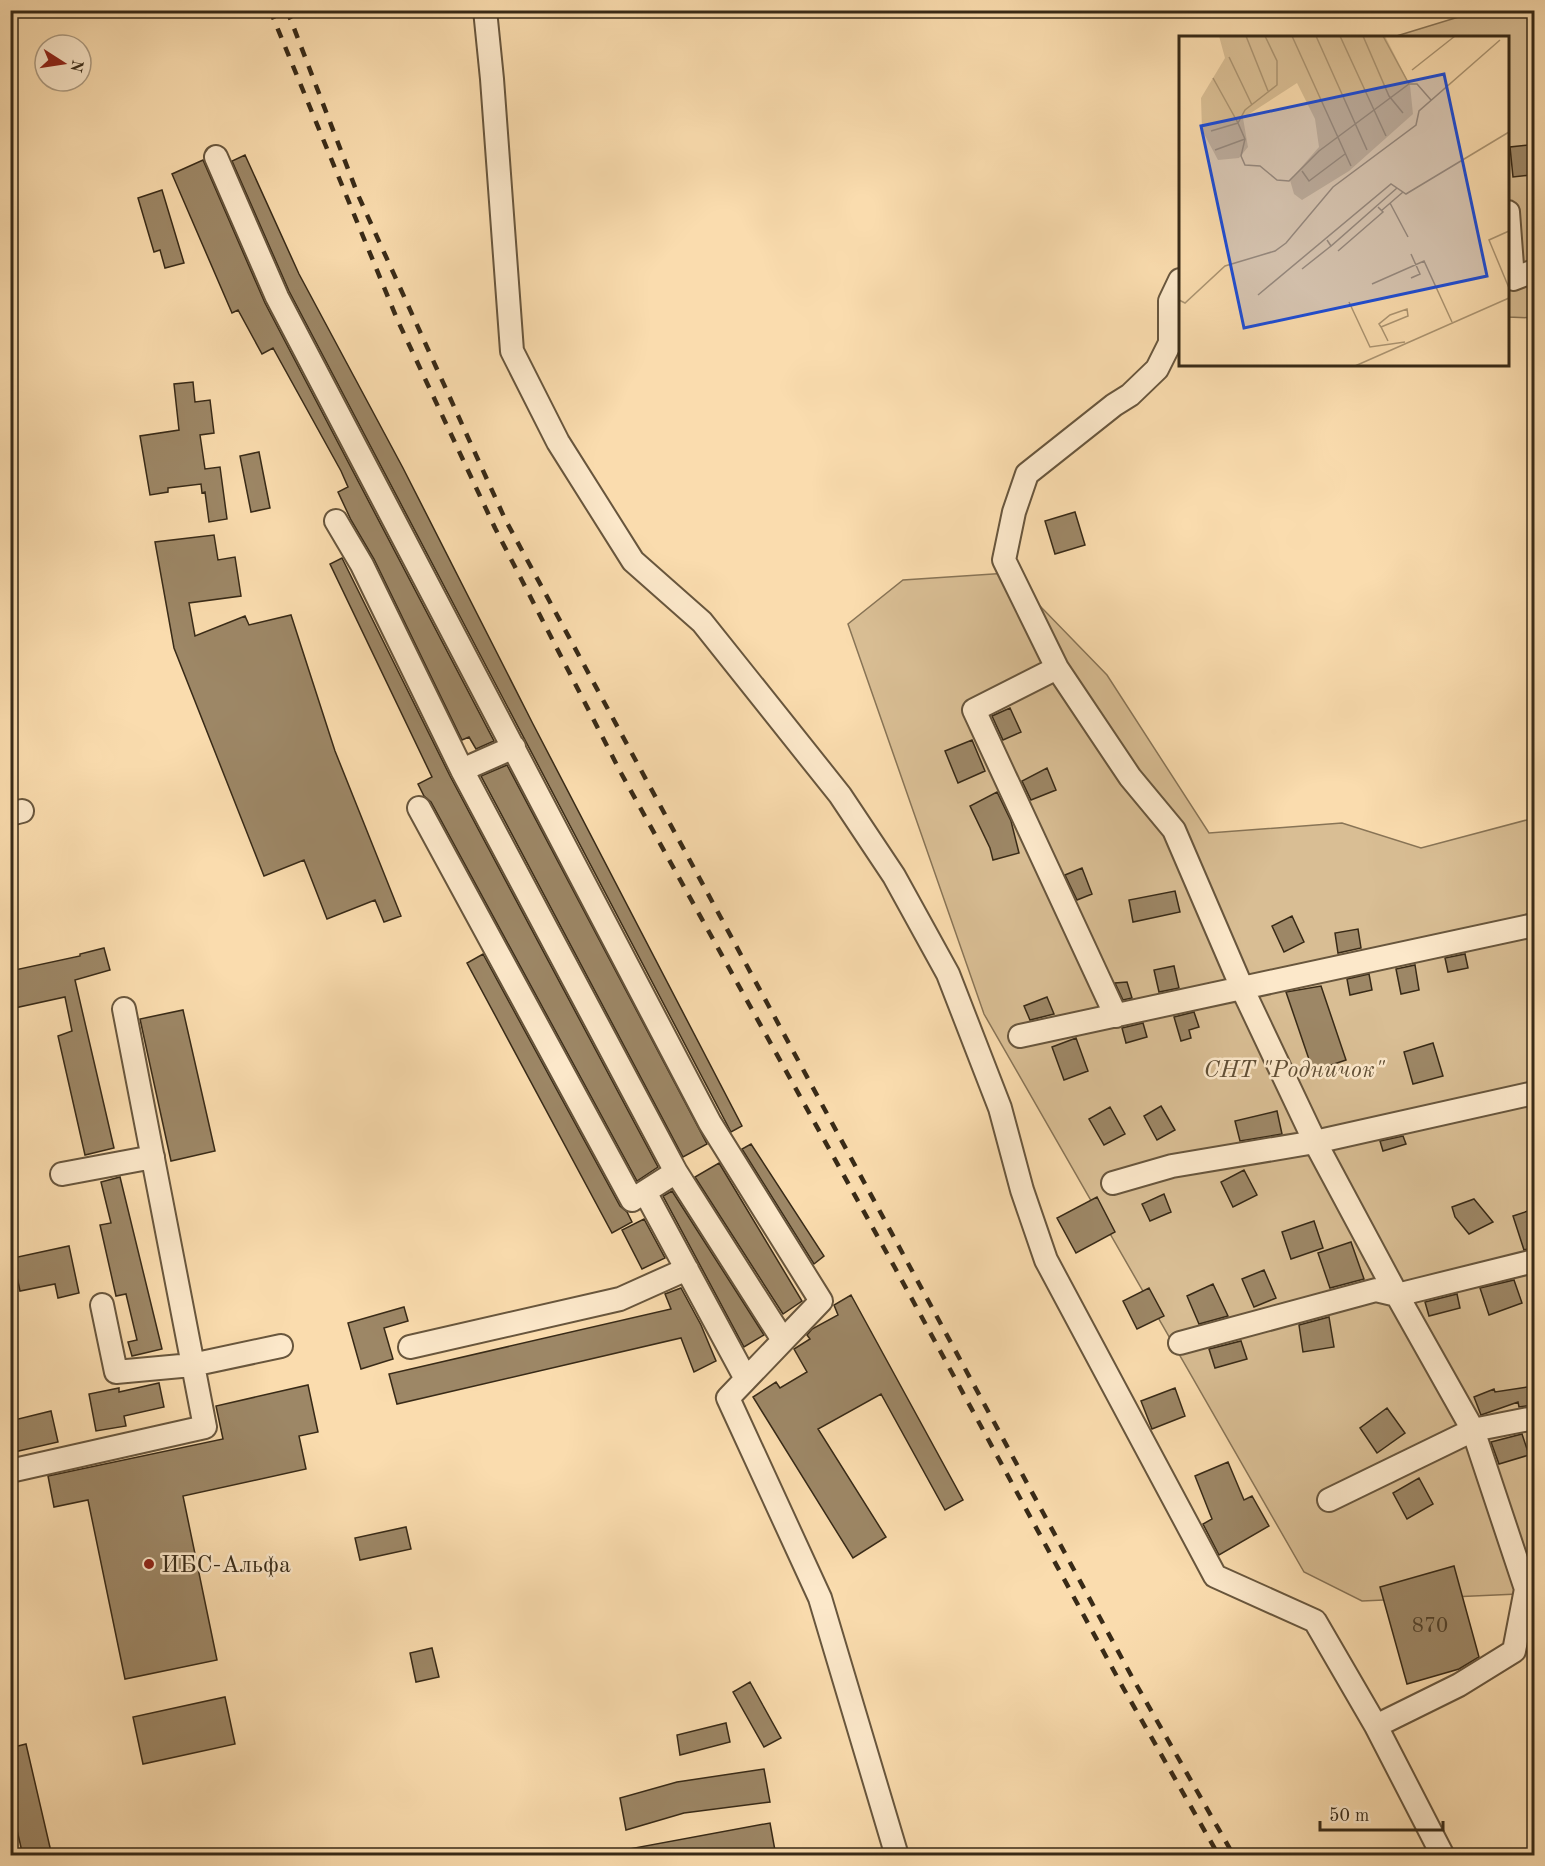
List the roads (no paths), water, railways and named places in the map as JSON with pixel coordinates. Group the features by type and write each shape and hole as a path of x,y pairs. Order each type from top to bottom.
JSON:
{"street":[{"path":"485,10 512,351 558,442 633,561 702,622 840,795 894,876 948,974 1000,1108 1022,1190 1046,1260 1215,1576 1315,1621 1376,1726 1443,1856"},
{"path":"216,157 277,297 710,1124 821,1301 728,1398 820,1598 897,1856"},
{"path":"1509,246 1510,280"},
{"path":"1510,280 1534,271"},
{"path":"1510,280 1534,287"},
{"path":"1179,282 1170,301 1170,343 1157,369 1130,395 1114,405 1027,474 1014,512 1004,560 1057,668 1130,777 1174,830 1242,988 1315,1142 1473,1430 1530,1588 1514,1651 1459,1685 1376,1726"},
{"path":"336,521 362,566 462,770 676,1172 783,1340"},
{"path":"1057,668 974,710 1116,1017"},
{"path":"462,770 514,747"},
{"path":"419,808 632,1200 676,1172"},
{"path":"1020,1036 1534,925"},
{"path":"10,1471 205,1427 124,1009"},
{"path":"1113,1183 1172,1166 1315,1142 1534,1093"},
{"path":"62,1174 153,1158"},
{"path":"645,1192 746,1379"},
{"path":"1180,1343 1376,1290 1397,1295 1534,1261"},
{"path":"410,1347 620,1299 687,1269"},
{"path":"102,1305 117,1372 192,1365 281,1346"},
{"path":"1329,1500 1473,1430 1534,1418"}],"railway":[{"path":"270,10 397,319 495,528 621,773 894,1266 1121,1684 1219,1856"},
{"path":"287,10 358,195 505,519 1132,1677 1234,1856"}],"place":[{"name":"ИБС-Альфа","path":"149,1564"}],"park label":[{"name":"СНТ \"Родничок\"","path":"1294,1069"}]}
